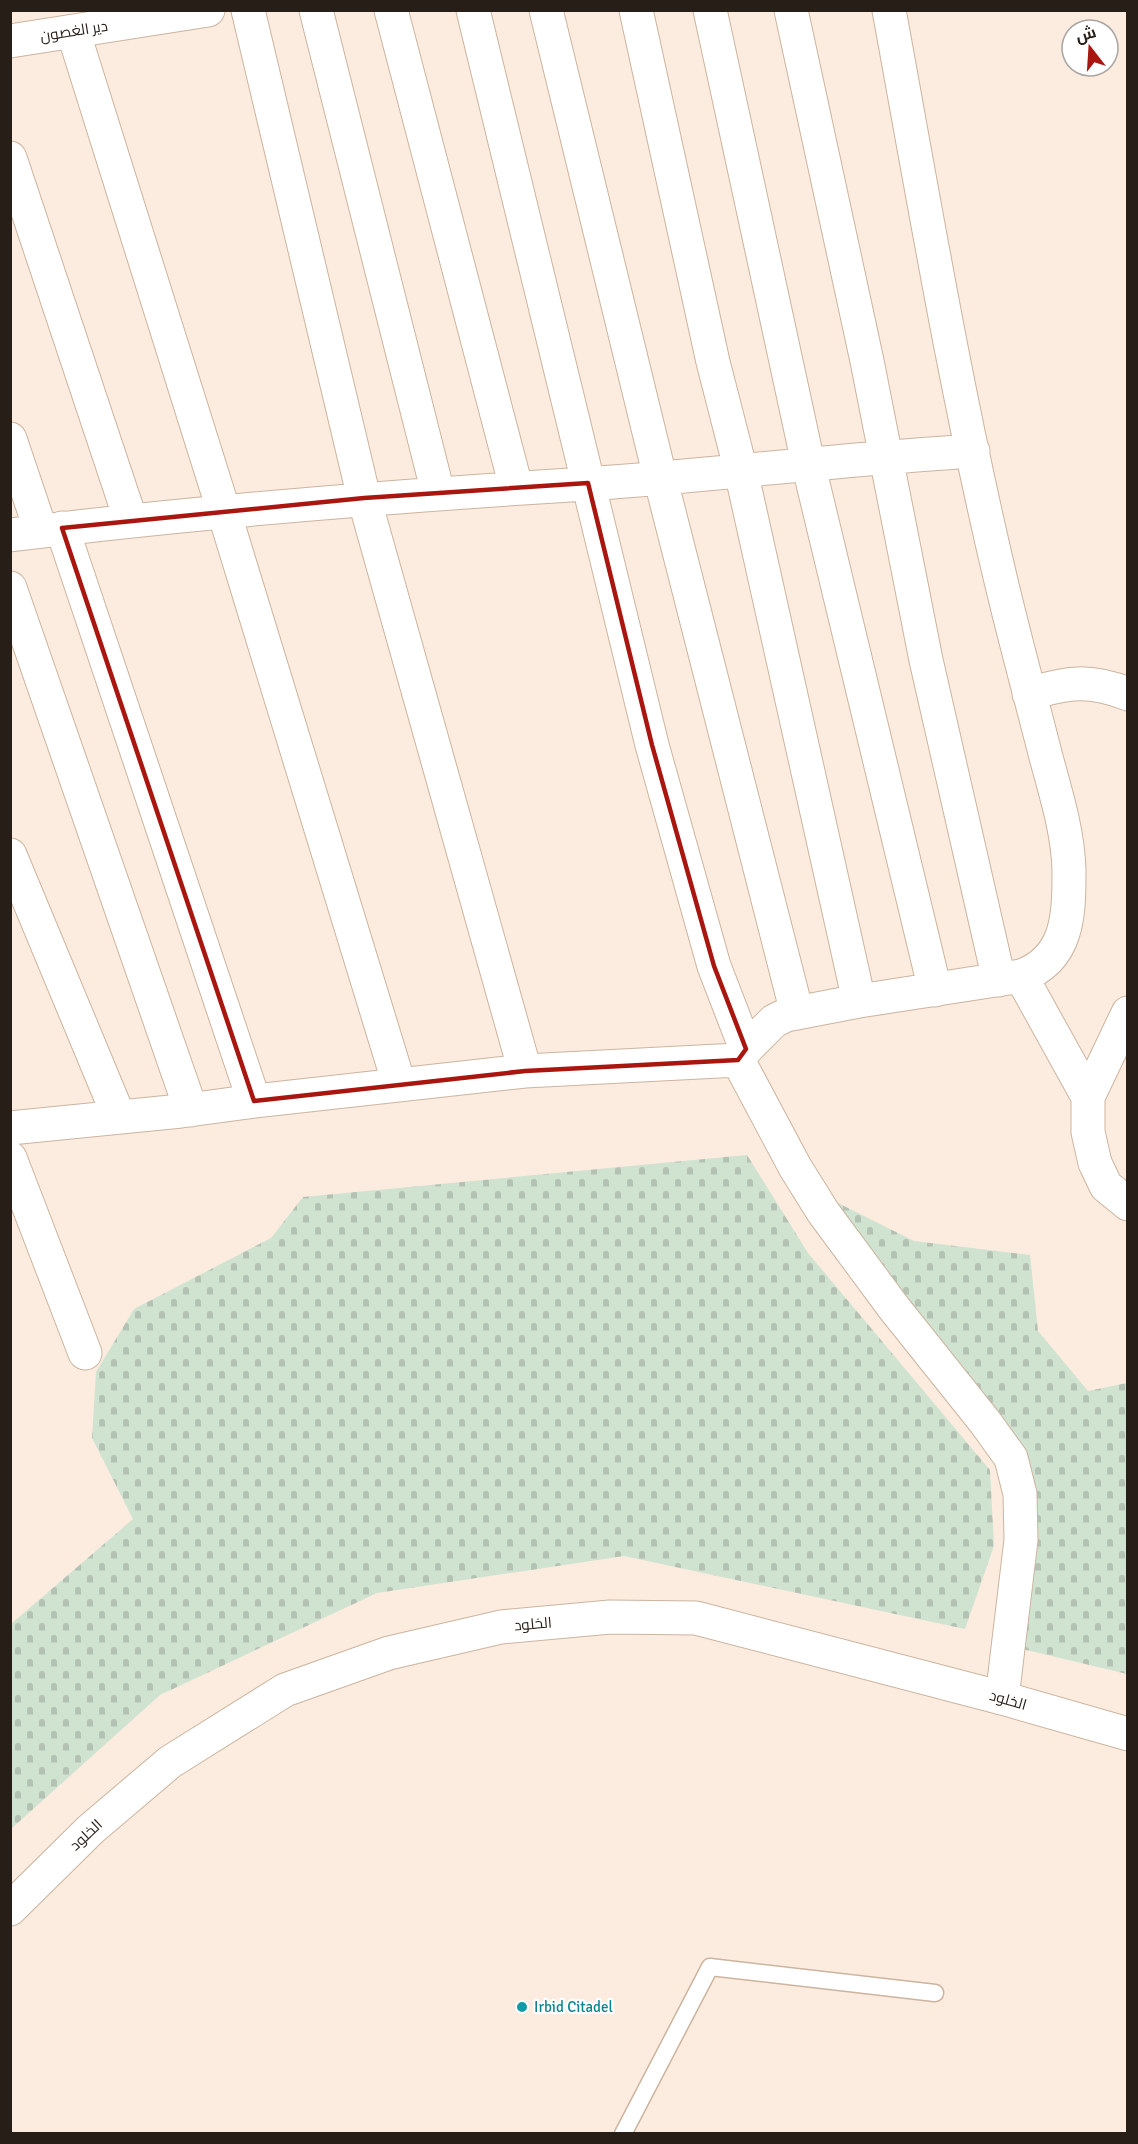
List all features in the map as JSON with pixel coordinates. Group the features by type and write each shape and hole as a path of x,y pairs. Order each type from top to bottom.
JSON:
{"street":[{"name":"دير الغصون","path":"10,40 208,10"},
{"path":"248,10 364,498 525,1071"},
{"path":"316,10 438,492"},
{"path":"391,10 516,487"},
{"path":"473,10 651,745 714,966 742,1054 795,1167 823,1212 894,1308 1011,1458 1020,1494 1020,1540 1002,1698"},
{"path":"546,10 660,477 797,1013"},
{"path":"636,10 713,362 741,471 859,1001"},
{"path":"710,10 808,463 935,990"},
{"path":"790,10 867,361 884,457 926,660 1010,978 1088,1097"},
{"path":"10,1128 190,1110 525,1071 742,1054 774,1021 786,1015 859,1001 1010,978 1034,972 1050,959 1063,938 1068,904 1069,867 1064,824 1000,580 952,353 889,10"},
{"path":"73,31 224,512 399,1084"},
{"path":"10,158 131,521"},
{"path":"10,439 38,531 254,1101"},
{"path":"38,531 364,498 588,483 973,451"},
{"path":"10,588 190,1110"},
{"path":"1029,694 1077,682 1110,687 1128,694"},
{"path":"10,855 119,1117"},
{"path":"1128,1013 1088,1097 1088,1132 1095,1163 1106,1186 1128,1204"},
{"path":"10,1158 85,1353"},
{"name":"الخلود","path":"10,1909 90,1830 170,1762 285,1690 389,1653 501,1627 610,1617 696,1618 1002,1698 1128,1734"}],"lane":[{"path":"623,2133 710,1967 935,1993"}],"highlighted area":[{"path":"588,483 652,745 714,966 746,1049 738,1060 525,1071 254,1101 62,528 364,498"}],"green space":[{"path":"747,1155 808,1253 990,1470 994,1546 965,1629 624,1556 377,1593 160,1695 11,1829 11,1624 133,1519 92,1438 96,1372 134,1309 271,1238 303,1197"},
{"path":"818,1193 914,1241 1030,1255 1038,1331 1088,1391 1127,1383 1127,1674 1018,1648 1011,1458"}],"place":[{"name":"Irbid Citadel","path":"522,2007"}]}
